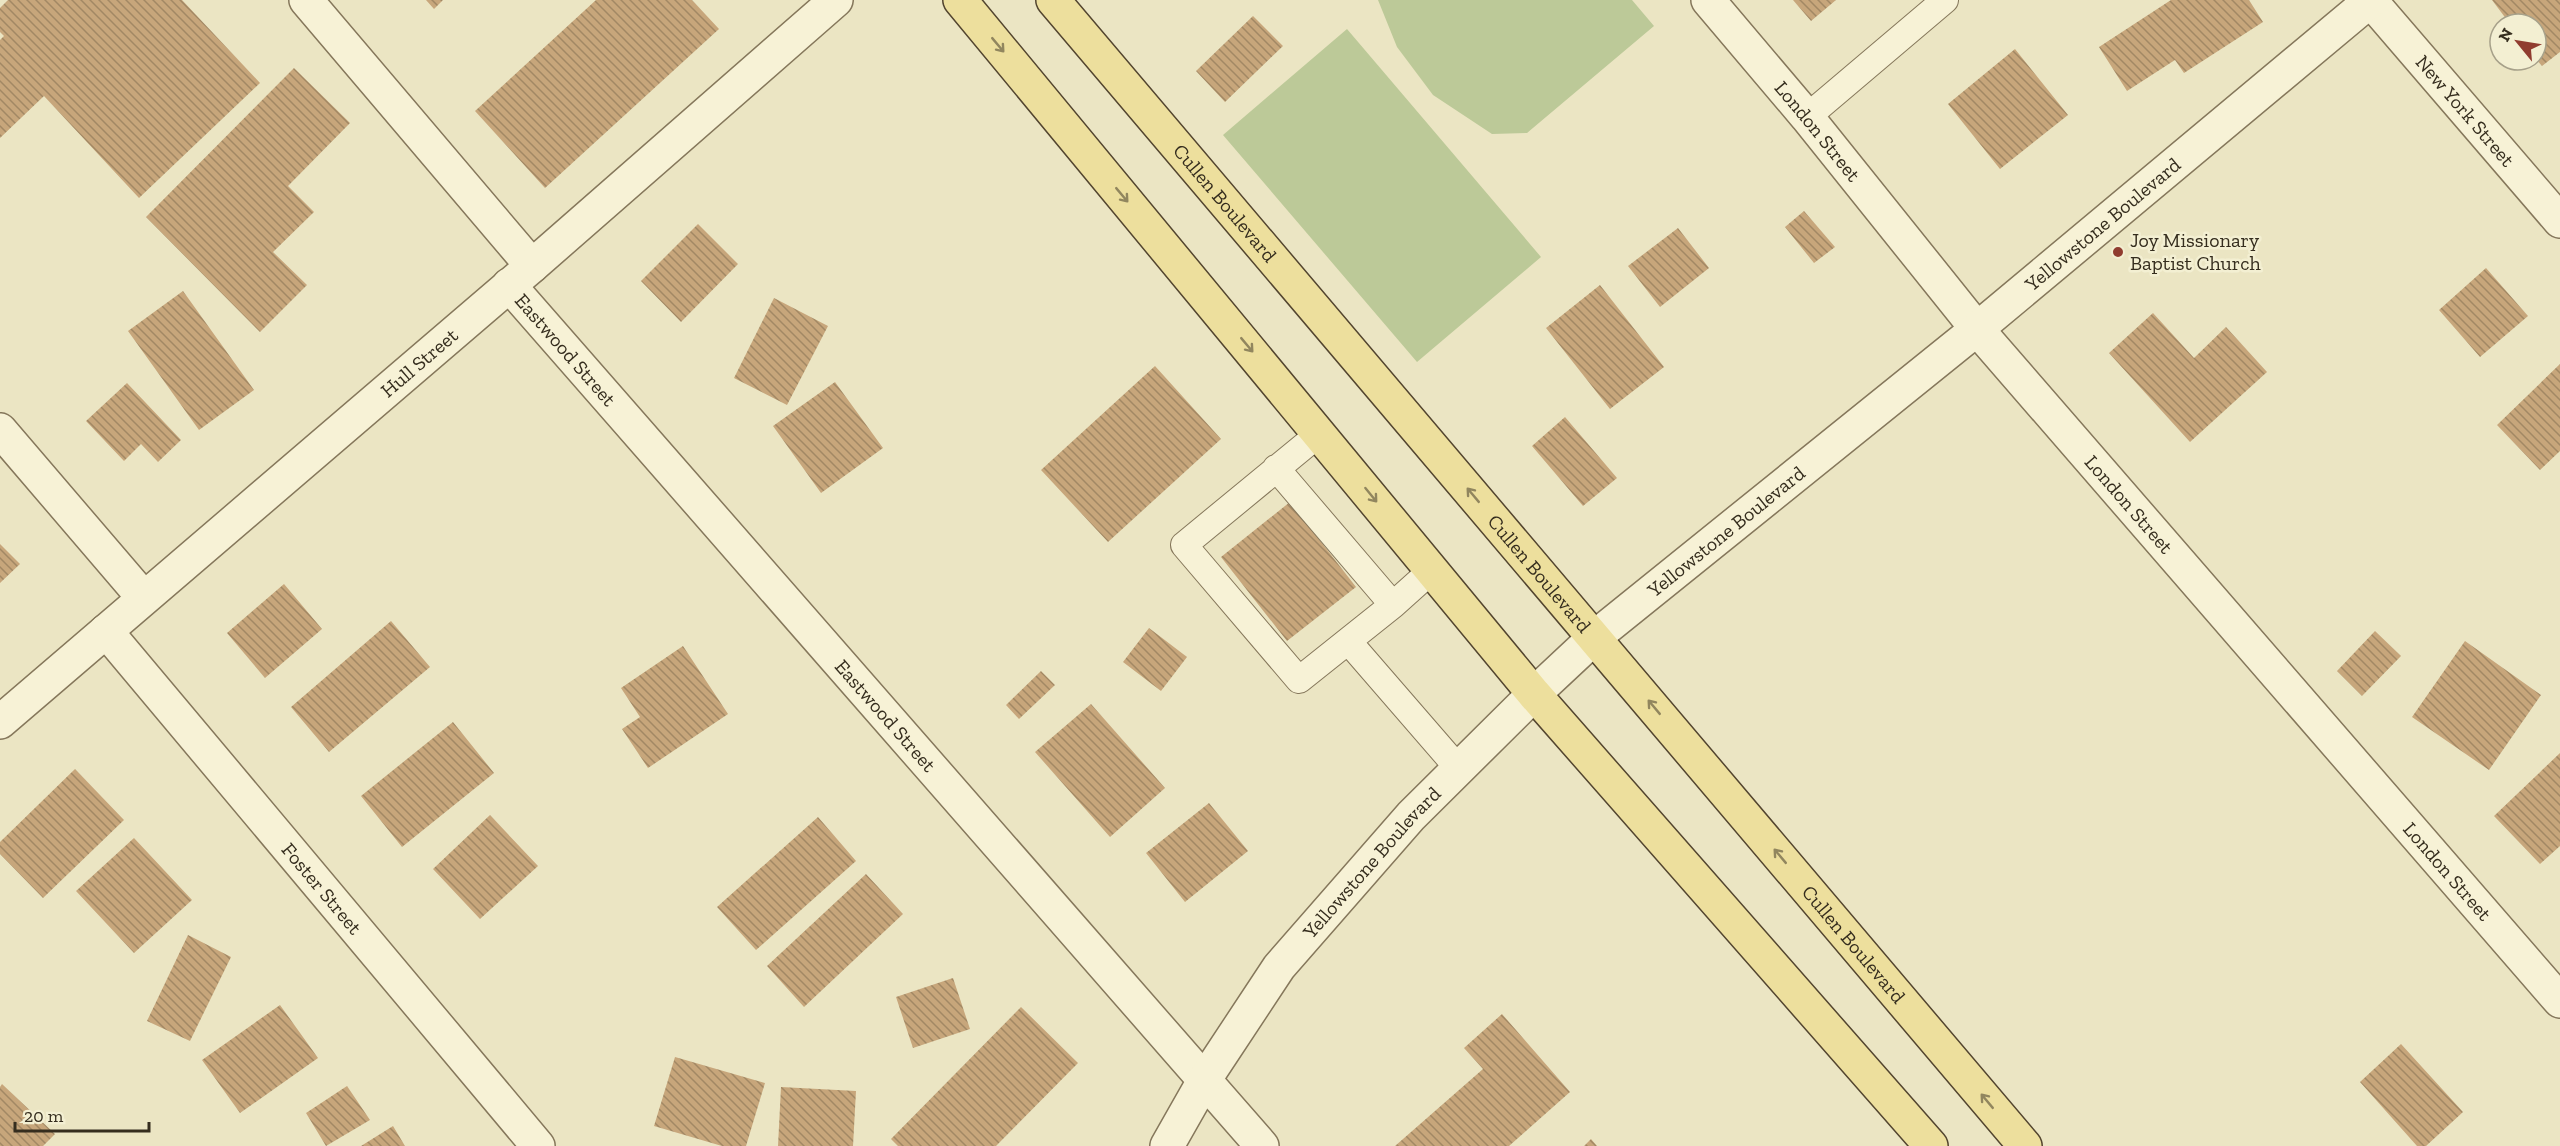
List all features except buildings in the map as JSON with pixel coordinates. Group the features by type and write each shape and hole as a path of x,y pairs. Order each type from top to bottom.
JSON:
{"main road":[{"path":"960,0 1534,694 1931,1146"},
{"name":"Cullen Boulevard","path":"1053,0 2025,1146"}],"street":[{"name":"Eastwood Street","path":"306,0 521,276 1262,1146"},
{"name":"Hull Street","path":"0,722 143,597 521,276 836,0"},
{"name":"London Street","path":"1708,0 1807,117 1977,329 2560,1001"},
{"name":"Yellowstone Boulevard","path":"1167,1146 1205,1079 1279,967 1404,824 1534,694 1595,637 1977,329 2370,0"},
{"name":"New York Street","path":"2370,0 2560,222"},
{"path":"0,430 143,597"},
{"name":"Foster Street","path":"106,631 538,1146"}],"lane":[{"path":"1807,117 1945,0"},
{"path":"1320,433 1184,545 1248,607 1299,680 1432,570"},
{"path":"1276,468 1330,542 1393,604"},
{"path":"1348,641 1458,768"}],"green space":[{"path":"1378,0 1632,0 1654,26 1527,133 1492,134 1433,95 1397,47"},
{"path":"1347,29 1541,257 1417,362 1223,135"}],"place":[{"name":"Joy Missionary Baptist Church","path":"2118,252"}]}
